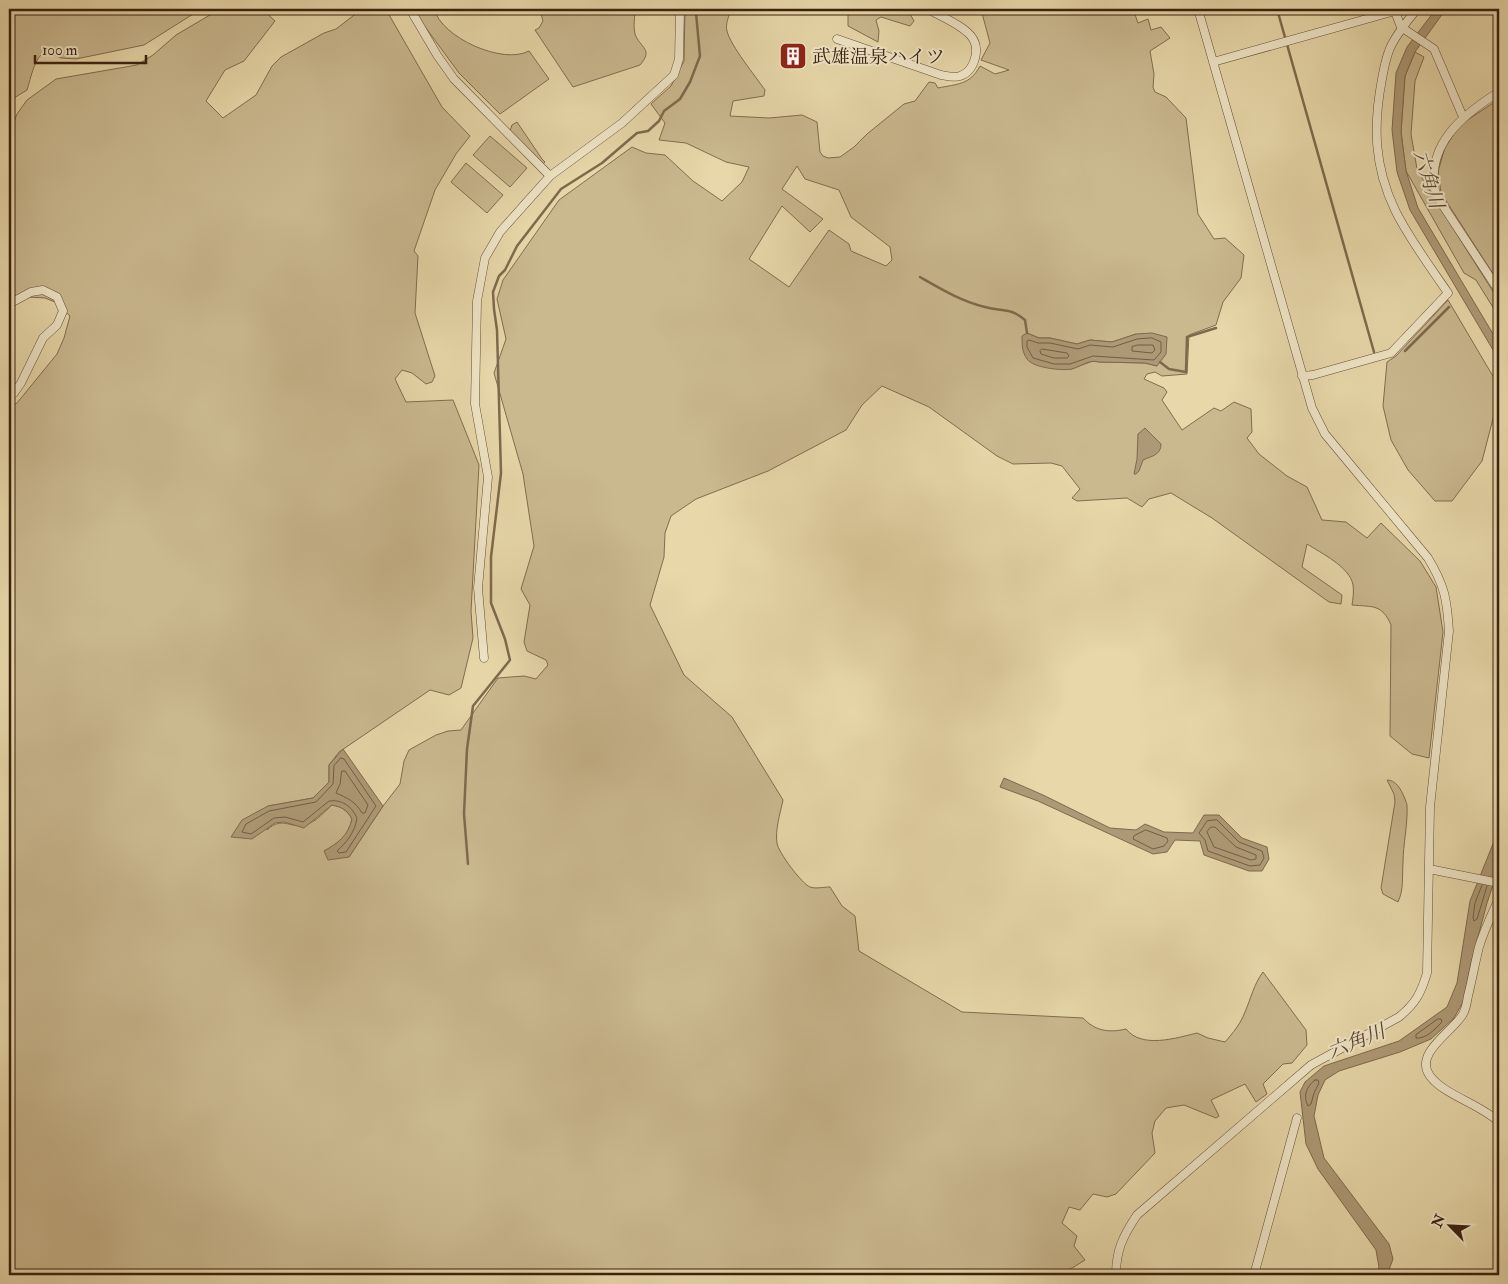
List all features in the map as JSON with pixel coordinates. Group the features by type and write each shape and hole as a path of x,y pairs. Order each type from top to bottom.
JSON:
{"street":[{"path":"410,9 437,56 454,79 550,176"},
{"path":"484,658 478,588 488,477 475,404 477,301 485,258 500,232 550,176 622,123 674,75 680,59 680,9"},
{"path":"837,39 941,75 950,77 960,76 968,72 973,64 976,45 972,37 928,9"},
{"path":"1116,1275 1116,1259 1123,1236 1137,1215 1311,1065 1400,1017 1412,1007 1421,993 1428,973 1430,808 1449,632 1447,605 1440,578 1428,558 1325,434 1312,408 1198,9"},
{"path":"1302,376 1313,375 1391,353 1448,293 1395,210 1378,161 1376,119 1388,53 1401,27 1417,9"},
{"path":"1213,62 1394,10 1401,27 1434,49 1463,117"},
{"path":"1499,92 1463,117 1447,136 1437,159 1434,184 1436,196 1499,291"},
{"path":"9,304 31,292 43,290 57,297 63,311 57,325 43,338 21,383 14,393 9,396"},
{"path":"1428,869 1499,883"},
{"path":"1499,898 1480,947 1464,1013 1453,1027 1434,1045 1427,1055 1426,1066 1429,1075 1439,1085 1485,1111 1499,1122"},
{"path":"1254,1275 1297,1118"}],"shaded area":[{"path":"9,9 201,9 144,45 76,59 61,58 46,51 36,63 27,90 9,101"},
{"path":"220,9 262,9 275,21 244,61 225,70 206,101 223,118 256,95 272,66 281,57 324,33 336,29 362,9 378,9 388,13 442,107 470,136 456,154 435,190 414,251 418,256 415,313 435,376 432,382 426,384 412,373 402,370 395,379 406,402 453,400 479,465 471,611 473,638 461,688 449,695 430,690 339,752 329,765 329,782 313,798 268,806 267,830 282,823 301,825 310,823 332,805 344,809 352,819 348,830 338,842 324,851 349,857 400,784 404,761 409,750 436,735 448,731 461,730 498,678 524,676 536,679 548,665 546,660 527,651 524,642 530,605 521,589 534,546 523,474 494,373 506,339 497,299 503,280 559,200 632,147 646,153 665,155 693,181 722,201 742,182 749,167 726,162 686,143 659,140 665,123 651,104 671,86 684,61 685,9 732,9 727,25 729,37 765,90 764,96 733,101 730,116 769,118 802,115 817,122 820,152 828,158 840,157 854,147 904,104 915,101 929,82 935,83 938,88 962,83 972,77 980,66 995,74 1009,70 981,60 990,43 982,13 994,9 1133,9 1138,23 1148,19 1151,30 1161,27 1170,38 1150,51 1154,74 1153,87 1155,92 1166,97 1186,118 1198,214 1214,239 1225,238 1244,255 1241,278 1223,302 1216,325 1189,335 1187,374 1162,376 1155,372 1147,374 1144,379 1164,388 1167,392 1162,400 1182,430 1214,408 1221,411 1234,402 1251,409 1252,432 1247,438 1259,454 1287,476 1307,487 1322,520 1346,522 1367,538 1381,523 1420,561 1436,587 1443,632 1429,758 1412,754 1390,736 1391,625 1388,618 1376,608 1352,605 1353,585 1351,578 1341,566 1327,556 1307,544 1302,567 1342,595 1341,604 1329,602 1212,518 1171,493 1149,499 1142,507 1127,498 1077,501 1072,498 1080,489 1062,466 1051,463 1013,464 997,456 929,407 882,386 862,405 846,430 768,471 696,499 671,516 665,533 664,557 650,605 684,675 732,717 783,800 777,833 777,843 781,853 806,885 814,888 830,887 842,906 855,916 859,951 962,1012 1083,1018 1092,1026 1103,1030 1126,1029 1141,1039 1150,1040 1170,1039 1197,1033 1225,1042 1241,1020 1263,972 1306,1030 1307,1045 1292,1063 1283,1064 1263,1084 1267,1094 1256,1102 1245,1084 1211,1100 1219,1116 1216,1118 1184,1105 1166,1108 1155,1121 1152,1133 1155,1153 1116,1194 1107,1197 1093,1194 1080,1210 1069,1207 1062,1223 1077,1236 1074,1246 1085,1260 1061,1275 1039,1275 1032,1273 1021,1275 967,1275 952,1273 949,1275 9,1275 9,408 17,403 57,354 70,316 55,302 45,298 9,296 9,135 17,114 27,100 56,79 137,65 153,55 176,35","holes":["797,166 805,179 839,190 851,217 890,247 892,260 886,266 851,251 849,244 829,230 789,287 749,259 782,206 810,232 823,219 782,189","1027,333 1039,338 1050,338 1077,344 1090,340 1112,342 1136,334 1157,366 1145,363 1093,361 1071,369"]},
{"path":"412,9 434,9 439,20 449,30 461,39 490,52 518,54 529,51 549,79 500,114 459,73"},
{"path":"535,9 635,9 634,31 637,39 645,49 646,55 644,60 640,65 573,87 535,30 539,28 543,21 541,13"},
{"path":"838,9 907,9 914,21 910,26 881,17 876,20 879,31 878,42 848,26 848,13"},
{"path":"1415,52 1424,57 1415,81 1411,134 1417,169 1499,301 1499,317 1476,280 1464,273 1406,171 1401,132 1405,76"},
{"path":"1499,99 1499,283 1441,193 1438,172 1445,147 1460,125"},
{"path":"517,122 545,162 543,164 510,131 512,125"},
{"path":"490,136 527,168 510,187 473,155"},
{"path":"466,163 503,195 487,213 451,182"},
{"path":"1448,300 1499,388 1499,404 1494,415 1482,461 1452,501 1435,501 1408,470 1391,440 1383,406 1387,362 1396,356"},
{"path":"1387,780 1397,785 1407,805 1402,888 1398,902 1383,894 1381,888 1395,802 1394,794"}],"water":[{"path":"1436,9 1446,9 1415,52 1405,76 1401,132 1406,171 1418,208 1499,344 1499,360 1410,210 1397,172 1392,130 1396,73 1407,47"},
{"path":"1027,333 1039,338 1050,338 1077,344 1090,340 1112,342 1136,334 1152,333 1167,337 1166,354 1157,366 1145,363 1095,361 1072,369 1048,368 1035,365 1025,356 1022,336"},
{"path":"1145,428 1161,444 1161,448 1155,455 1143,460 1139,471 1134,474 1138,434"},
{"path":"343,749 383,806 349,857 328,860 324,851 342,838 348,830 352,819 344,809 332,805 304,828 284,822 275,823 252,839 231,837 242,820 268,806 313,798 329,782 329,765"},
{"path":"1004,778 1110,828 1136,830 1145,824 1164,832 1193,833 1204,815 1219,815 1242,838 1267,847 1269,859 1262,871 1249,871 1204,855 1200,841 1175,840 1167,852 1153,854 1038,801 1000,787"},
{"path":"1499,829 1499,867 1471,963 1463,1002 1454,1018 1431,1039 1400,1052 1339,1071 1325,1080 1318,1095 1314,1116 1324,1158 1389,1244 1393,1259 1387,1275 1376,1275 1379,1267 1376,1250 1318,1169 1306,1144 1300,1092 1305,1082 1324,1066 1399,1041 1447,1007 1457,983 1470,901"}],"waterway":[{"path":"1277,9 1374,352"},
{"path":"468,864 464,814 467,749 473,706 510,660 505,639 491,603 491,557 501,473 497,330 493,292 499,276 505,270 517,246 561,189 602,163 637,133 648,131 659,121 664,111 680,99 690,82 700,56 696,13"},
{"path":"920,277 968,301 985,307 1015,313 1025,320 1027,333"},
{"path":"1405,351 1449,307"},
{"path":"1160,362 1169,369 1186,372 1187,337 1216,328"}],"place":[{"name":"武雄温泉ハイツ","path":"793,56"}],"water label":[{"name":"六角川","path":"1429,179"},
{"name":"六角川","path":"1356,1041"}]}
